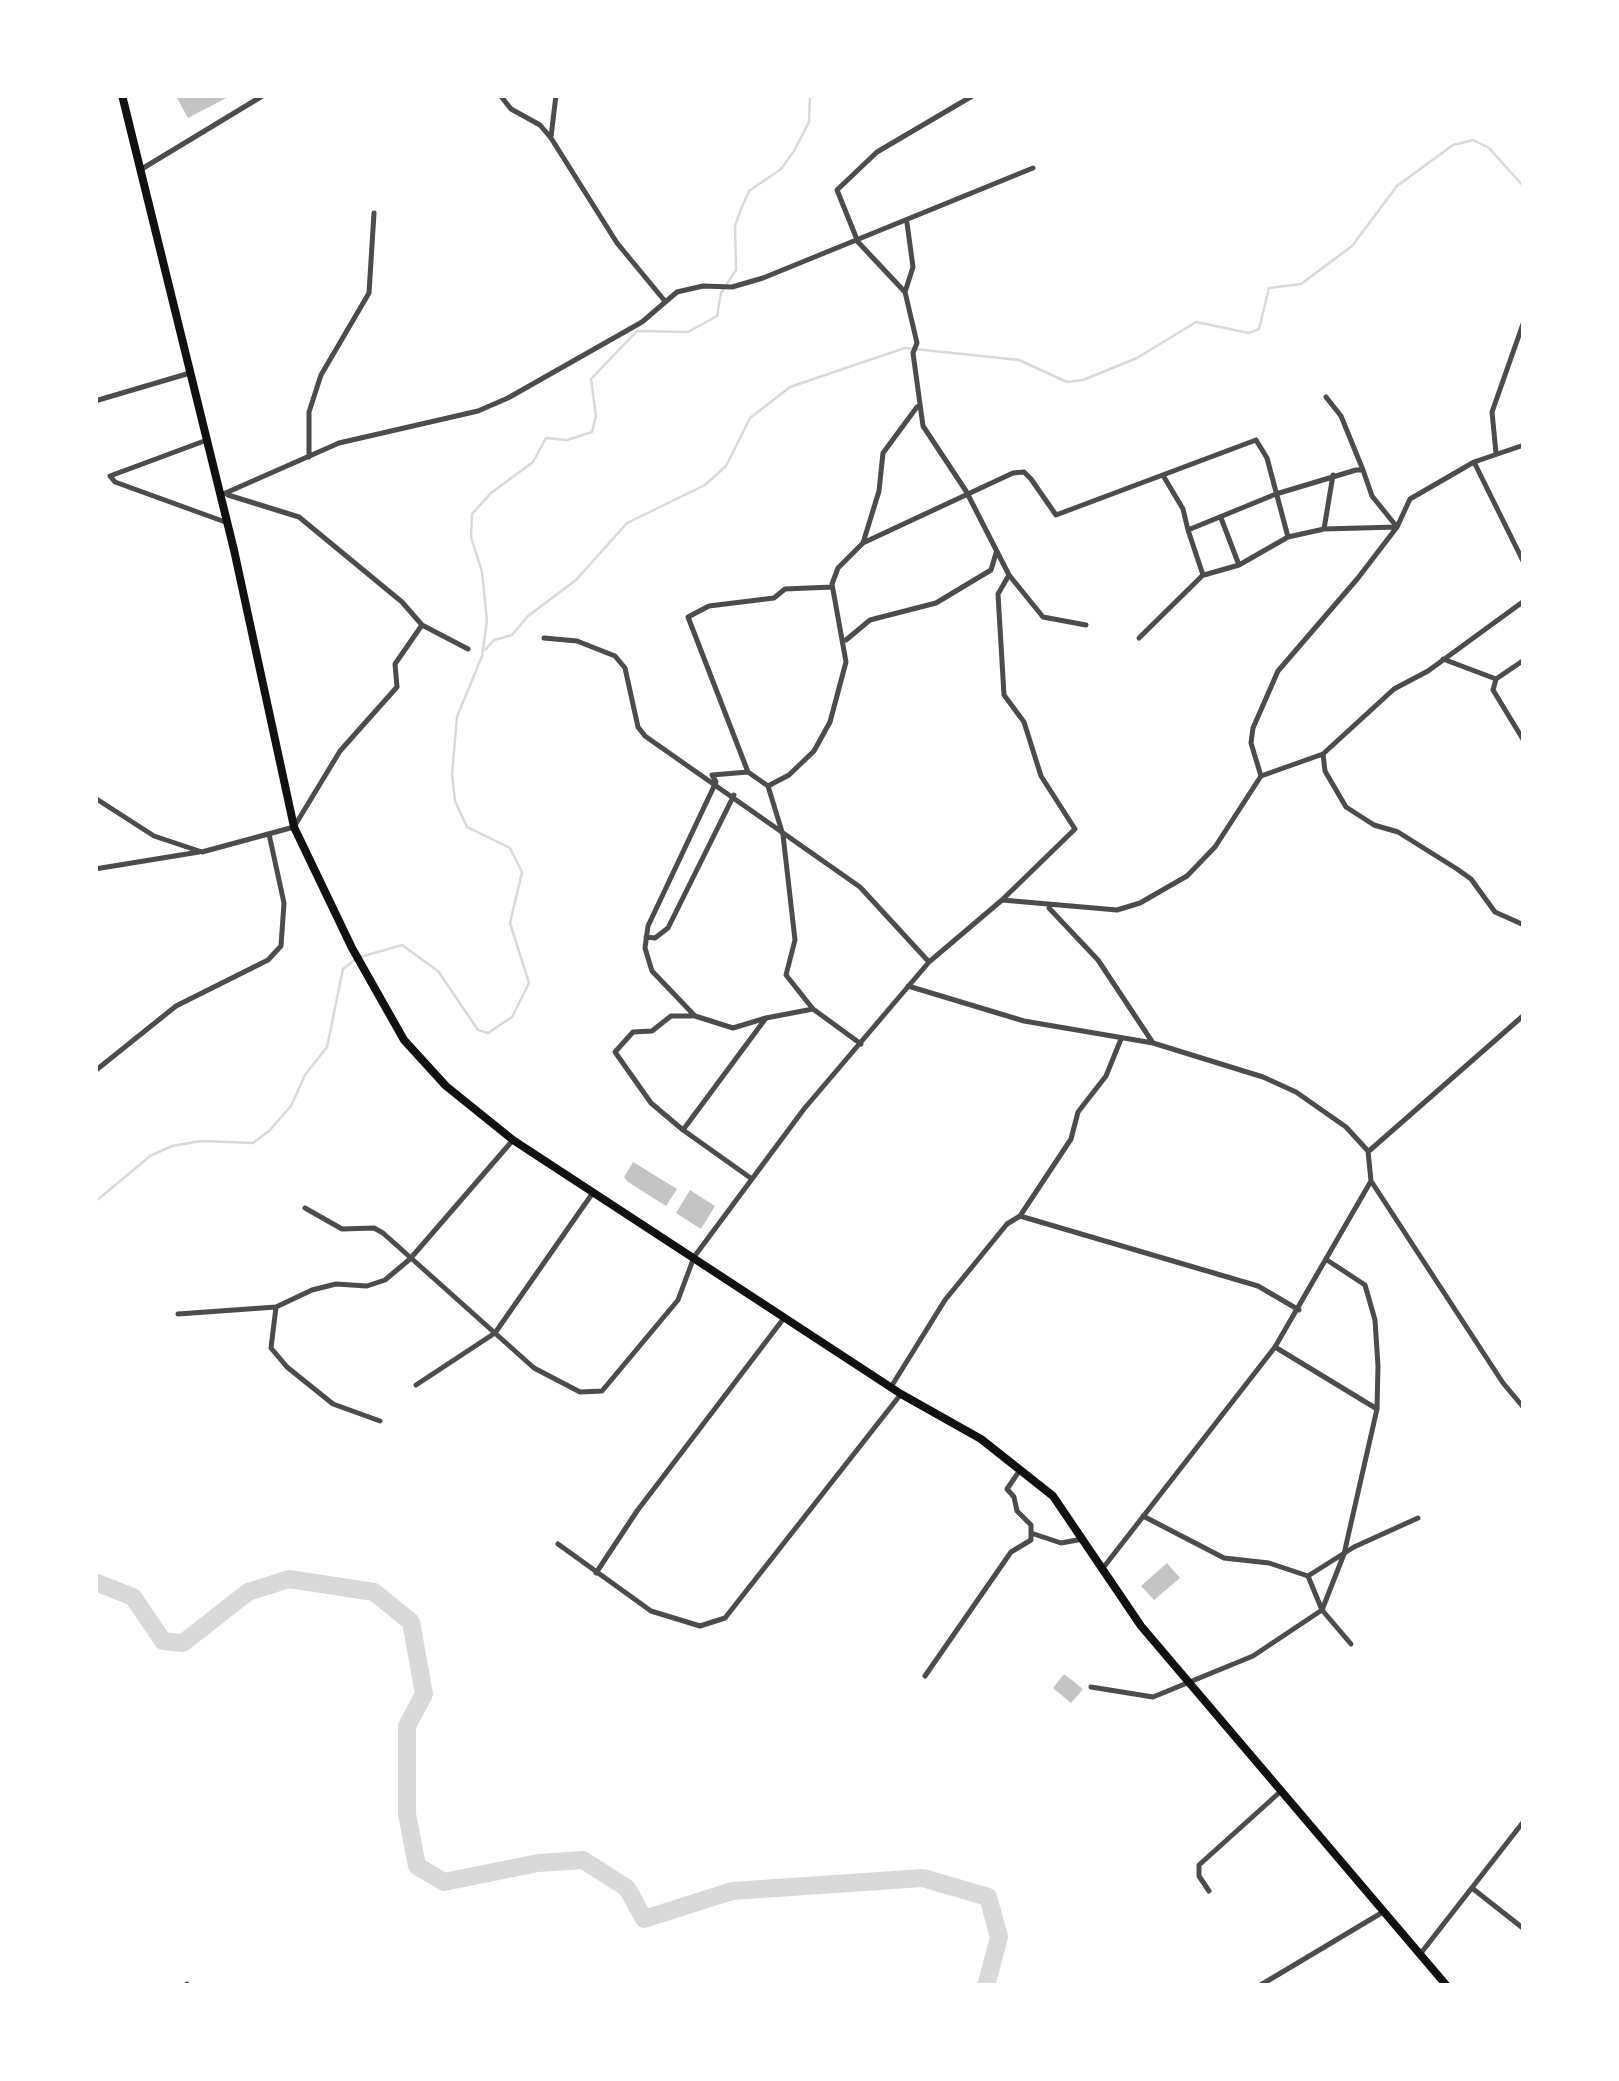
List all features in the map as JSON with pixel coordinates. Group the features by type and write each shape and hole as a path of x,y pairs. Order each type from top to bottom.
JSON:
{"main road":[{"path":"122,95 223,495 294,826 352,948 404,1040 446,1086 513,1140 901,1394 981,1439 1053,1496 1102,1569 1188,1683 1447,1986"}],"street":[{"path":"140,170 264,95"},
{"path":"500,95 510,109 540,125 616,243 664,300"},
{"path":"550,138 556,95"},
{"path":"974,95 877,152 837,190 858,242 905,292 917,343 912,352 918,407 932,442 966,491 1009,575 1043,616 1086,624"},
{"path":"223,495 340,442 478,411 508,398 642,322 677,292 732,288 907,223 1033,168"},
{"path":"309,456 309,412 321,375 360,316 369,293 374,213"},
{"path":"905,292 913,267 907,223"},
{"path":"1496,453 1492,412 1524,320"},
{"path":"95,401 190,373"},
{"path":"1326,397 1340,416 1372,496 1397,527"},
{"path":"863,543 879,490 883,453 918,407"},
{"path":"207,440 110,476 115,482 228,523"},
{"path":"768,786 789,776 814,752 830,722 846,676 845,642 832,588 838,568 863,543 966,491 1024,472 1056,515 1256,440 1262,443 1288,537"},
{"path":"1261,776 1251,743 1253,728 1278,670 1397,527 1410,499 1474,462 1524,445"},
{"path":"1474,462 1524,563"},
{"path":"1188,530 1333,474 1363,470"},
{"path":"1324,530 1333,474"},
{"path":"1164,477 1183,509 1203,576"},
{"path":"223,495 299,517 402,602 422,625 468,649"},
{"path":"1221,518 1239,565"},
{"path":"1140,638 1203,576 1239,565 1288,537 1324,530 1397,527"},
{"path":"845,642 852,630 870,620 936,603 991,570 996,553"},
{"path":"305,1208 342,1229 374,1228 534,1368 580,1392 602,1391 678,1300 694,1257 804,1109 907,986 1075,829 1041,776 1024,722 1004,695 998,594 1009,575"},
{"path":"832,588 786,589 774,598 709,606 688,617 748,772 768,786 783,835 795,940 786,974 814,1009 861,1044"},
{"path":"1002,900 1116,910 1140,904 1187,876 1215,846 1261,776 1322,754 1383,698 1443,660 1524,600"},
{"path":"95,869 202,852 294,826 340,751 397,687 395,664 422,625"},
{"path":"544,638 578,642 615,656 625,668 645,736 694,772 716,782 783,835 860,887 929,962"},
{"path":"1443,660 1496,679"},
{"path":"1524,660 1496,679 1493,690 1524,741"},
{"path":"1322,754 1330,782 1346,808 1457,869 1471,879 1495,912 1524,925"},
{"path":"716,782 712,775 720,772 748,772"},
{"path":"696,1016 652,971 646,938 716,782"},
{"path":"646,938 655,938 668,928 734,795"},
{"path":"95,798 154,836 202,852"},
{"path":"95,1071 176,1006 268,960 282,946 284,903 269,834"},
{"path":"1047,906 1098,960 1153,1043"},
{"path":"907,986 1024,1021 1153,1043 1263,1077 1296,1092 1346,1127 1368,1152 1371,1181 1503,1384 1524,1408"},
{"path":"752,1179 651,1103 615,1052 633,1032 652,1031 672,1016 696,1016 733,1028 814,1009"},
{"path":"1368,1152 1524,1014"},
{"path":"683,1130 766,1018"},
{"path":"891,1387 945,1300 1006,1224 1020,1216 1071,1139 1078,1112 1106,1076 1122,1038"},
{"path":"178,1314 276,1308 312,1290 336,1284 367,1286 385,1280 410,1260 513,1140"},
{"path":"1102,1569 1275,1347 1371,1181"},
{"path":"416,1385 496,1333 592,1194"},
{"path":"1020,1216 1258,1286 1299,1310"},
{"path":"1091,1686 1153,1697 1253,1656 1322,1610 1344,1554 1376,1409 1375,1320 1368,1296 1358,1277 1327,1260"},
{"path":"276,1308 271,1348 287,1367 333,1404 380,1422"},
{"path":"596,1573 636,1511 784,1318"},
{"path":"1275,1347 1376,1409"},
{"path":"558,1544 651,1611 700,1626 725,1618 901,1394"},
{"path":"1022,1468 1006,1488 1034,1534 1061,1544 1084,1539"},
{"path":"1143,1516 1224,1558 1269,1562 1308,1576 1322,1610 1351,1644"},
{"path":"1308,1576 1418,1518"},
{"path":"925,1676 1011,1552 1034,1534"},
{"path":"1210,1890 1199,1876 1199,1865 1280,1792"},
{"path":"1419,1955 1524,1820"},
{"path":"1472,1888 1524,1929"},
{"path":"1259,1986 1383,1912"}],"building":[{"path":"232,95 188,118 177,98"},
{"path":"633,1162 677,1189 666,1206 624,1177"},
{"path":"690,1190 715,1206 701,1229 676,1213"},
{"path":"1167,1563 1180,1578 1154,1600 1141,1586"},
{"path":"1064,1674 1083,1689 1071,1703 1053,1688"}],"waterway":[{"path":"95,1202 150,1156 172,1146 201,1141 253,1143 269,1131 291,1106 305,1075 327,1047 343,969 357,958 402,945 438,971 478,1030 488,1033 512,1017 529,983 510,923 522,872 510,848 467,827 455,801 452,774 457,717 482,656 487,621 482,572 471,537 472,514 491,493 533,462 546,438 567,440 592,432 596,416 591,379 637,331 688,332 717,316 721,293 736,270 735,226 741,209 749,191 781,169 794,151 809,122 810,95"},
{"path":"485,650 494,640 512,635 528,616 576,580 627,523 705,485 726,466 750,418 790,387 905,348 1019,360 1067,382 1083,380 1137,358 1196,322 1249,333 1259,329 1269,288 1301,284 1352,246 1397,186 1453,145 1473,140 1489,148 1524,187"},
{"path":"95,1582 133,1597 163,1641 183,1643 248,1592 289,1579 374,1592 411,1622 424,1694 407,1726 407,1814 417,1866 444,1882 538,1863 583,1860 627,1888 644,1919 732,1891 923,1878 988,1897 999,1937 986,1986"}]}
